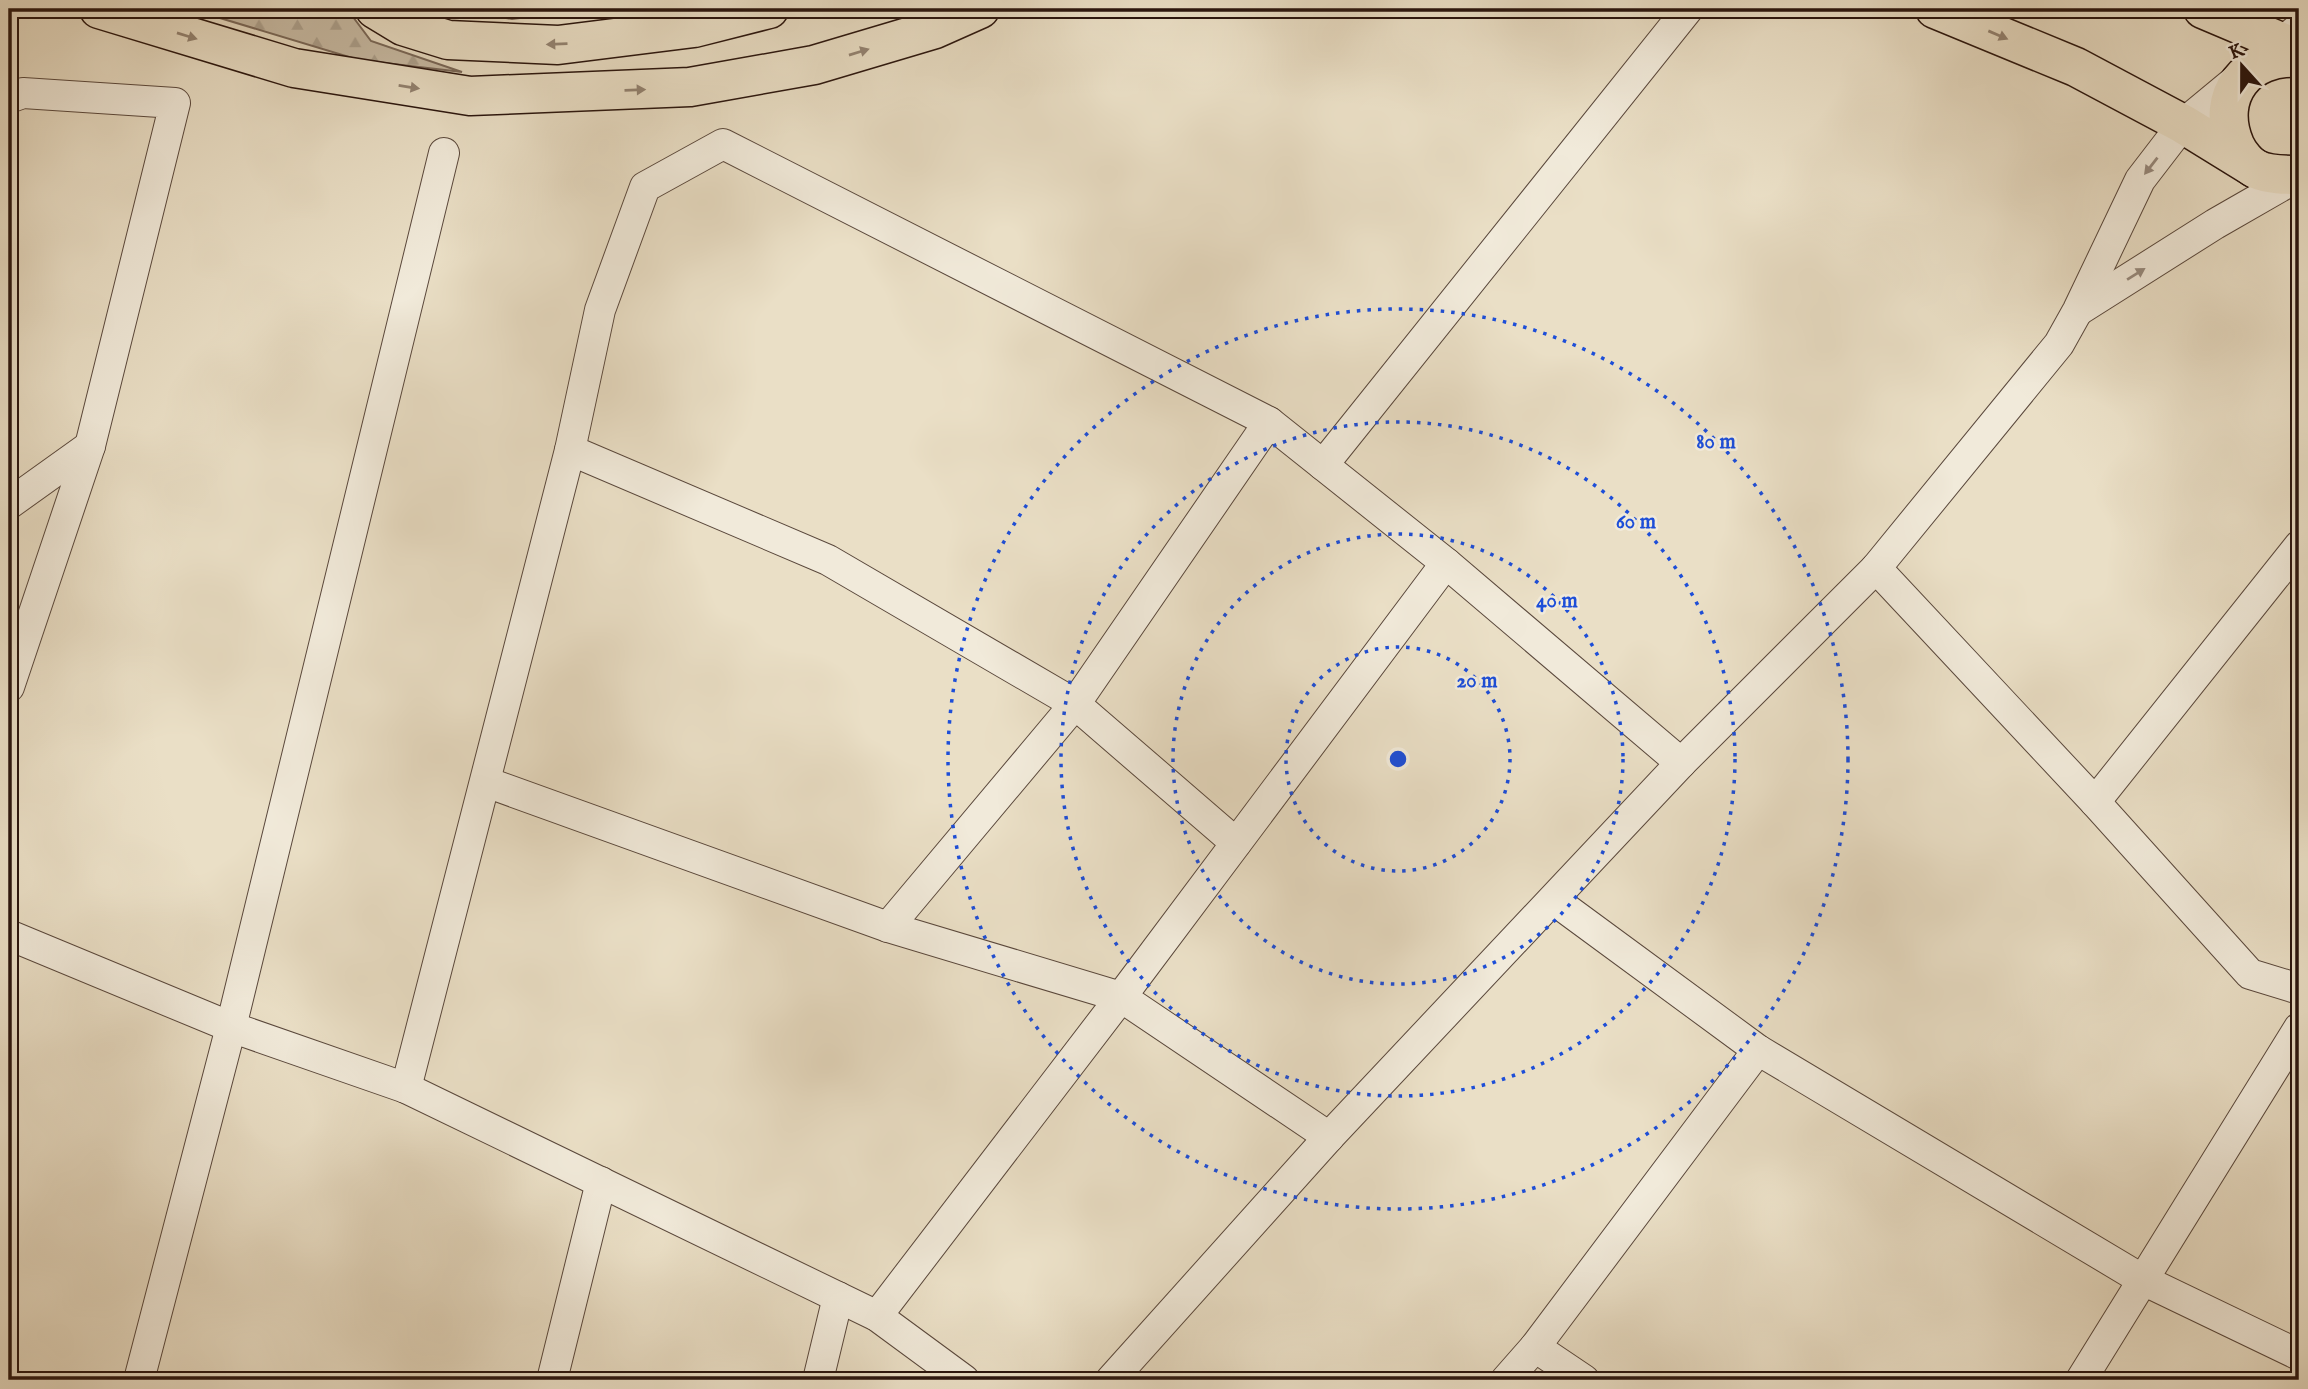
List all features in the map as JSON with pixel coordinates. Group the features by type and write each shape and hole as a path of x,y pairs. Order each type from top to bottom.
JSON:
{"main road":[{"path":"99,9 294,68 470,96 690,88 814,65 935,29 980,9"},
{"path":"375,9 403,26 448,40 558,45 694,28 769,9"},
{"path":"1935,9 2076,67 2289,177"},
{"path":"2203,9 2295,45"},
{"path":"2289,177 2238,153 2229,131 2228,108 2236,85 2252,68 2295,45"}],"street":[{"path":"1323,465 1688,9"},
{"path":"1111,1380 1329,1137 1681,763 1876,568 2059,344 2140,180 2183,124 2252,68"},
{"path":"9,98 23,93 175,103 90,446 9,687"},
{"path":"406,1088 570,450 600,310 645,187 723,144 1269,422 1446,563 1681,763"},
{"path":"139,1380 231,1027 444,153"},
{"path":"2078,310 2289,177"},
{"path":"888,927 1075,704 1269,422"},
{"path":"9,504 90,446"},
{"path":"570,450 828,560 1075,704 1236,843"},
{"path":"2095,802 2299,546"},
{"path":"877,1316 1121,998 1446,563"},
{"path":"1876,568 2095,802 2250,974 2299,989"},
{"path":"486,782 888,927 1121,998 1329,1137"},
{"path":"1554,900 1758,1050 2143,1280 2299,1356"},
{"path":"9,935 231,1027 406,1088 877,1316 964,1380"},
{"path":"2081,1380 2299,1028"},
{"path":"1506,1380 1535,1347 1758,1050"},
{"path":"552,1380 601,1182"},
{"path":"818,1380 838,1297"},
{"path":"1535,1347 1584,1380"}],"green space":[{"path":"190,9 347,9 371,41 462,72 359,60"},
{"path":"458,9 591,9 512,19"}]}
